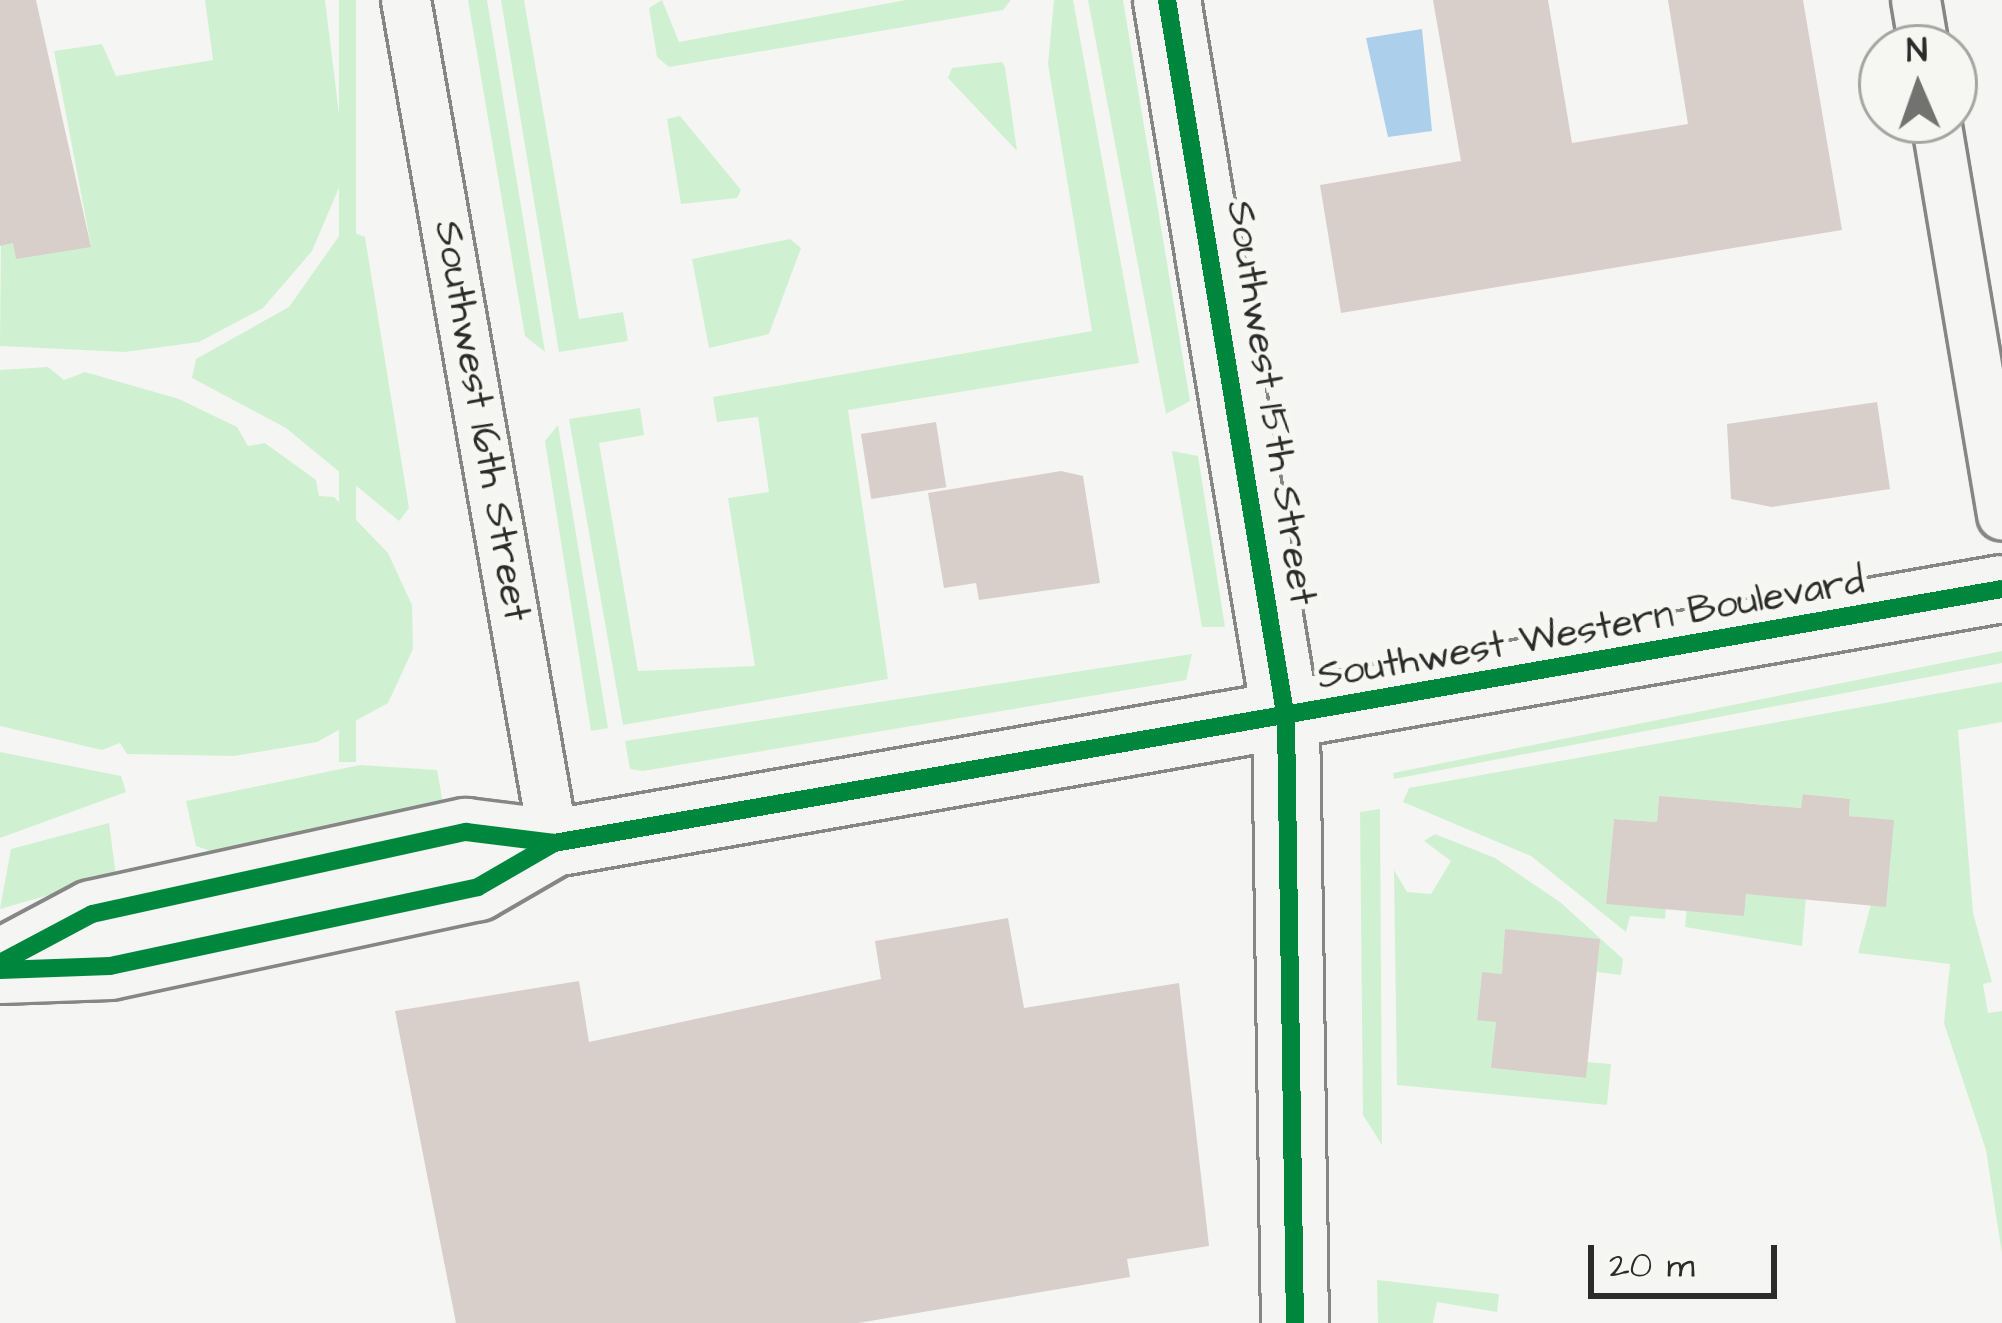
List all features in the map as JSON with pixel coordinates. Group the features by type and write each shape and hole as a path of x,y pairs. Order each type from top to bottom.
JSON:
{"main road":[{"name":"Southwest 15th Street","path":"1167,0 1286,719 1295,1323"},
{"name":"Southwest Western Boulevard","path":"0,967 92,914 196,886 466,832 554,843 1286,719 2002,589"}],"street":[{"name":"Southwest 16th Street","path":"406,0 554,843"},
{"path":"1940,144 2002,516"}],"green space":[{"path":"205,0 325,0 346,171 312,251 263,308 199,342 125,352 0,346 1,241 91,246 54,51 102,44 116,76 213,60"},
{"path":"339,0 356,0 356,762 339,762"},
{"path":"468,0 487,0 545,352 525,336"},
{"path":"501,0 524,0 579,319 623,312 628,341 559,352"},
{"path":"662,0 679,42 906,0 1011,0 1003,10 669,67 657,57 649,8"},
{"path":"1054,0 1073,0 1139,363 848,410 888,679 623,725 569,419 640,408 644,435 599,443 638,671 755,666 728,498 769,492 758,417 717,422 713,397 1092,331 1048,64"},
{"path":"1088,0 1123,0 1190,401 1166,414"},
{"path":"1002,62 1017,151 948,78 952,68"},
{"path":"680,116 741,190 737,198 681,204 667,119"},
{"path":"344,229 365,237 409,508 399,521 286,428 192,378 196,359 289,307"},
{"path":"790,239 801,248 769,334 709,348 692,259"},
{"path":"48,367 64,380 85,372 179,399 237,427 248,446 265,443 316,480 319,496 334,497 388,553 412,605 413,649 388,703 317,742 234,756 127,754 120,743 102,750 0,726 0,370"},
{"path":"558,425 608,728 591,731 545,441"},
{"path":"1172,451 1198,456 1225,627 1202,627"},
{"path":"2002,651 2002,663 1394,779 1393,773"},
{"path":"1192,654 1186,680 643,771 630,769 625,741"},
{"path":"2002,682 2002,722 1958,730 1973,913 1992,982 1983,984 1988,1013 2002,1011 2002,1254 1986,1150 1944,1023 1950,964 1858,953 1893,821 1849,816 1850,799 1804,794 1801,808 1746,803 1744,827 1659,796 1657,822 1614,819 1606,904 1666,905 1665,919 1630,916 1626,932 1531,856 1403,802 1409,788"},
{"path":"0,752 121,776 126,792 0,838"},
{"path":"360,765 437,770 443,803 213,852 196,846 186,801"},
{"path":"1380,809 1382,1145 1363,1115 1360,812"},
{"path":"109,823 116,876 0,909 11,849"},
{"path":"1435,834 1495,858 1560,902 1623,959 1621,975 1597,972 1599,939 1506,930 1502,974 1482,973 1477,1019 1496,1022 1492,1068 1585,1078 1587,1062 1611,1064 1607,1105 1397,1085 1394,870 1407,892 1431,894 1451,861 1424,841"},
{"path":"1746,894 1806,896 1802,946 1685,927 1687,906 1743,916"},
{"path":"1377,1280 1499,1294 1497,1312 1437,1302 1433,1323 1378,1323"}],"water":[{"path":"1422,29 1432,131 1388,137 1366,38"}],"building":[{"path":"0,0 36,0 91,247 16,259 13,243 0,246"},
{"path":"1433,0 1548,0 1572,143 1688,124 1668,0 1803,0 1842,230 1341,313 1320,185 1461,161"},
{"path":"1877,402 1890,489 1772,507 1731,499 1727,424"},
{"path":"936,422 946,487 871,499 861,434"},
{"path":"1061,471 1083,476 1100,583 979,600 976,583 944,588 928,493"},
{"path":"1803,794 1850,799 1849,816 1894,820 1886,907 1746,894 1744,916 1606,904 1614,819 1657,822 1659,796 1801,808"},
{"path":"1008,918 1024,1008 1179,983 1209,1246 1127,1259 1130,1277 858,1323 456,1323 395,1011 579,981 589,1042 881,979 875,941"},
{"path":"1505,929 1600,939 1586,1078 1491,1068 1496,1022 1477,1020 1482,972 1502,974"}],"cycle path":[{"path":"1167,0 1286,719 1295,1323"},
{"path":"0,963 92,914 466,832 554,843 2002,589"},
{"path":"0,970 110,966 478,887 554,843"}]}
